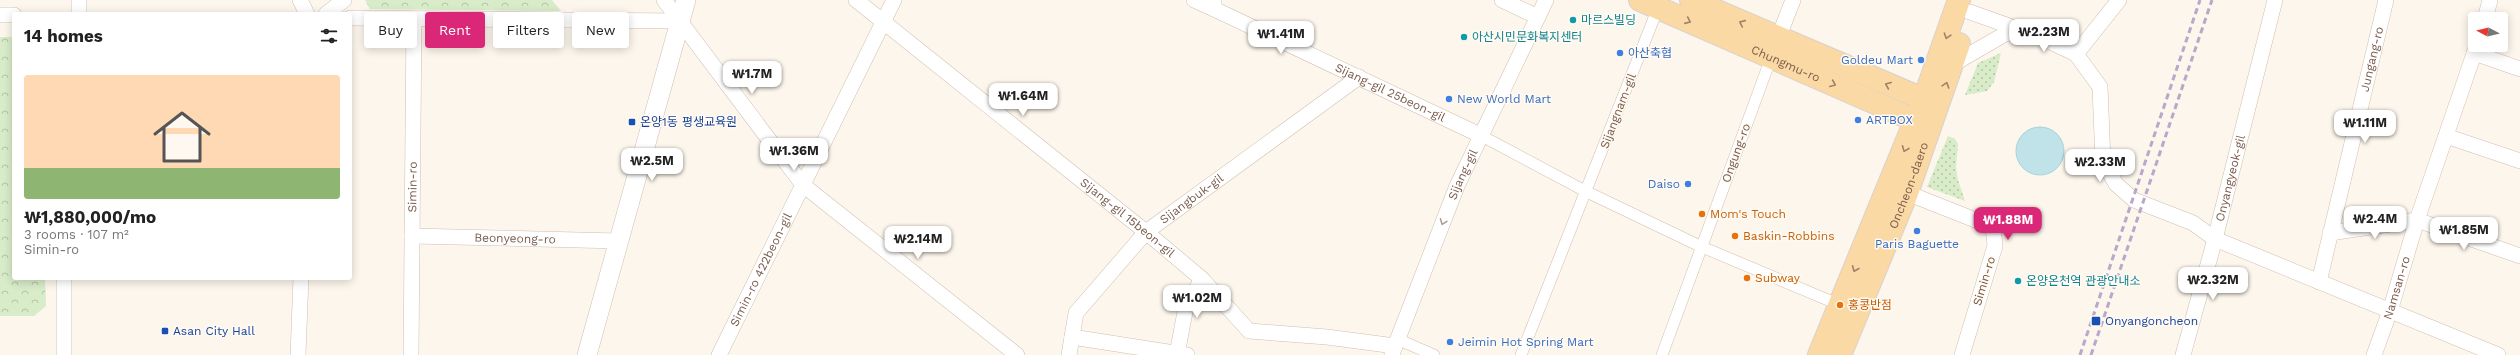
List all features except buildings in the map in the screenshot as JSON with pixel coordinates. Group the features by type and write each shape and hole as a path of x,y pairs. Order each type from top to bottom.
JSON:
{"main road":[{"name":"Chungmu-ro","path":"1691,0 1775,48 1924,124"},
{"name":"Chungmu-ro","path":"1649,4 1932,103"},
{"name":"Oncheon-daero","path":"1819,355 1840,305 1924,124 1968,4"},
{"name":"Oncheon-daero","path":"1840,355 1907,193 1924,124"}],"street":[{"path":"79,0 79,12"},
{"path":"300,0 306,12"},
{"path":"329,12 344,0"},
{"path":"664,0 803,186 1017,355"},
{"path":"587,355 686,0"},
{"path":"856,0 883,23"},
{"name":"Simin-ro 422beon-gil","path":"719,355 894,0"},
{"name":"Sijang-gil 25beon-gil","path":"1194,0 1214,5 1480,135"},
{"path":"1502,0 1538,17"},
{"name":"Sijang-gil","path":"1394,347 1480,135 1546,0"},
{"path":"1775,48 1793,0"},
{"path":"2119,0 2076,54 2100,87 2103,161 2116,184 2134,200 2193,223 2215,239 2498,355"},
{"name":"Onyangyeok-gil","path":"2183,355 2215,239 2275,0"},
{"name":"Jungang-ro","path":"2319,282 2386,0"},
{"path":"2486,12 2490,0"},
{"name":"Sijangnam-gil","path":"1521,355 1587,192 1649,4"},
{"name":"Oncheon-daero","path":"1968,4 2021,31 2040,37 2076,54"},
{"path":"0,15 12,16"},
{"path":"352,18 364,18"},
{"path":"417,19 680,21"},
{"name":"Sijang-gil 15beon-gil","path":"883,23 1146,232 1202,279 1249,331 1327,337 1394,347"},
{"path":"1945,64 2005,34 2021,31"},
{"name":"Simin-ro","path":"411,355 414,48"},
{"name":"Ongung-ro","path":"1662,355 1775,48"},
{"name":"Namsan-ro","path":"2374,355 2390,311 2417,220 2474,52"},
{"name":"Namsan-ro","path":"2482,52 2520,69"},
{"name":"Sijangbuk-gil","path":"1069,355 1076,313 1146,232 1359,77"},
{"path":"1480,135 1587,192 1702,247 1840,305"},
{"path":"2446,136 2520,161"},
{"name":"Simin-ro","path":"1907,193 1993,227 1995,246 1962,355"},
{"path":"2330,233 2417,220 2520,256"},
{"name":"Beonyeong-ro","path":"412,236 619,241"},
{"path":"1072,337 1182,354 1186,308 1202,279"},
{"path":"64,280 64,355"},
{"path":"298,355 301,280"},
{"path":"1394,347 1434,355"}],"green space":[{"path":"365,0 552,0 561,11 370,9"},
{"path":"0,37 12,37 12,280 45,280 46,306 34,316 0,316"},
{"path":"2001,53 1994,82 1987,91 1965,95 1978,63"},
{"path":"1948,136 1955,139 1958,144 1956,167 1958,180 1965,201 1927,187"}],"water":[{"path":"2040,127 2049,129 2057,134 2062,142 2064,151 2062,160 2057,168 2049,173 2040,175 2031,173 2023,168 2018,160 2016,151 2018,142 2023,134 2031,129"}],"railway":[{"path":"2080,355 2200,0"},
{"path":"2091,355 2212,0"}],"place":[{"name":"마르스빌딩","path":"1573,20"},
{"name":"아산시민문화복지센터","path":"1464,37"},
{"name":"아산축협","path":"1620,53"},
{"name":"Goldeu Mart","path":"1921,60"},
{"name":"New World Mart","path":"1449,99"},
{"name":"ARTBOX","path":"1858,120"},
{"name":"온양1동 평생교육원","path":"632,122"},
{"name":"Daiso","path":"1688,184"},
{"name":"Mom's Touch","path":"1702,214"},
{"name":"Paris Baguette","path":"1917,231"},
{"name":"Baskin-Robbins","path":"1735,236"},
{"name":"Subway","path":"1747,278"},
{"name":"온양온천역 관광안내소","path":"2018,281"},
{"name":"홍콩반점","path":"1840,305"},
{"name":"Onyangoncheon","path":"2096,321"},
{"name":"Asan City Hall","path":"165,331"},
{"name":"Jeimin Hot Spring Mart","path":"1450,342"}]}
